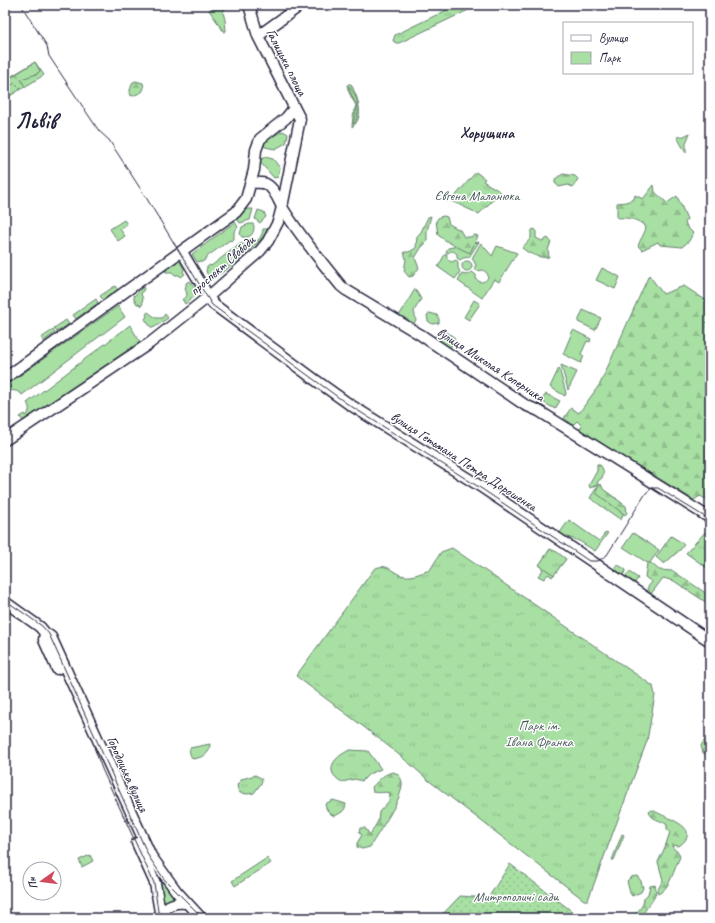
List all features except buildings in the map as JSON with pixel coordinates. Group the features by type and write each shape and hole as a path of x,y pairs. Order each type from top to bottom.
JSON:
{"main road":[{"name":"Галицька площа","path":"249,5 258,36 300,119 282,207"},
{"path":"258,36 301,5"},
{"path":"5,378 236,212 246,199 251,183 256,150 260,139 286,118 294,108"},
{"path":"251,183 266,184 272,189 282,207"},
{"name":"проспект Свободи","path":"5,440 144,347 208,297 260,251 268,241 278,222 282,207"},
{"name":"вулиця Миколая Коперника","path":"282,207 311,249 346,290 421,335 525,405 539,411 710,518"},
{"name":"вулиця Гетьмана Петра Дорошенка","path":"182,252 213,304 349,404 483,488 710,641"},
{"name":"Городоцька вулиця","path":"5,602 40,627 45,634 44,640 65,678 150,856 165,878 201,918"},
{"name":"Городоцька вулиця","path":"65,678 155,883 161,915"},
{"path":"161,915 166,907 173,903 186,903"}],"green space":[{"path":"218,5 227,5 223,12 226,31 224,32 209,10"},
{"path":"457,5 479,5 399,43 393,41 395,35"},
{"path":"35,62 44,75 5,99 5,80"},
{"path":"35,62 40,71 37,74 21,79 25,87 20,88 15,83 5,89 5,81"},
{"path":"136,81 143,83 144,88 142,92 133,96 130,95 130,90 133,82"},
{"path":"351,84 356,94 359,106 359,118 352,127 356,105 348,90 347,85"},
{"path":"349,86 355,95 358,104 357,118 353,124 357,107"},
{"path":"283,131 288,134 286,143 275,149 265,147 263,141"},
{"path":"690,133 686,143 686,153 677,137"},
{"path":"265,157 273,159 280,168 278,177 274,178 259,161"},
{"name":"Євгена Маланюка","path":"476,172 485,179 483,181 501,192 479,214 451,201"},
{"path":"563,174 575,176 578,179 573,187 568,185 559,187 555,183 555,179"},
{"path":"654,185 655,192 667,203 677,196 687,219 685,222 687,227 693,233 689,241 682,247 660,245 658,242 642,250 638,246 646,227 640,222 632,219 617,218 617,203 634,199 635,195 643,199"},
{"path":"247,209 253,209 250,220 240,223 237,219"},
{"path":"258,210 264,212 266,217 260,223 255,219"},
{"path":"431,216 427,231 427,242 415,258 419,268 413,276 409,277 404,271 406,259 404,252 409,252 416,248 417,236 421,232 428,217"},
{"path":"439,217 447,217 449,224 460,230 464,237 475,235 478,236 470,253 438,235 436,221"},
{"path":"124,220 127,224 120,229 125,236 118,241 110,229"},
{"path":"235,222 238,227 234,232 234,239 231,241 230,240 205,258 202,262 197,262 192,254"},
{"path":"253,224 254,226 252,234 247,237 242,237 240,234 242,227"},
{"path":"263,229 268,230 258,242 233,264 211,279 206,272 207,267 210,265 211,266 239,243 247,245 258,240"},
{"path":"533,229 536,230 536,238 542,241 548,238 551,242 548,250 549,257 535,256 522,248 531,238 531,232"},
{"path":"479,242 469,257 460,260 457,258 457,254 455,252 446,252 448,248"},
{"path":"481,243 492,256 497,246 517,253 499,282 494,279 482,298 458,281 462,274 466,275 472,272 476,275 476,279 480,282 487,279 488,275 485,271 478,271 474,269 476,265 472,258"},
{"path":"445,254 447,254 449,261 452,262 456,260 458,262 460,272 455,279 438,267"},
{"path":"179,260 185,274 181,277 172,272 165,271"},
{"path":"465,261 469,261 471,262 471,270 465,271 462,268 462,264"},
{"path":"602,268 620,277 615,289 596,280"},
{"path":"649,275 663,294 684,286 710,303 710,501 700,496 694,500 579,430 582,426 577,421 573,425 564,418 571,408 579,413 600,384"},
{"path":"189,281 195,288 196,295 185,304 182,299 187,296 185,289 186,283"},
{"path":"115,286 118,290 103,300 100,296"},
{"path":"143,287 144,289 141,294 143,304 141,306 137,304 134,296"},
{"path":"415,289 421,299 414,311 416,320 413,325 399,316"},
{"path":"96,299 98,303 76,319 73,315"},
{"path":"474,300 480,304 469,320 464,317"},
{"path":"118,306 125,317 22,395 15,391 9,391 10,393 6,396 5,386"},
{"path":"583,310 601,318 595,330 578,322"},
{"path":"148,312 156,318 162,318 165,314 168,318 152,328 145,319"},
{"path":"430,313 437,315 439,323 432,324 428,321 427,315"},
{"path":"66,320 69,324 57,332 54,328"},
{"path":"130,325 140,342 23,421 20,417 25,414 26,416 29,411 27,403"},
{"path":"53,330 55,333 44,341 41,338"},
{"path":"573,330 591,339 590,342 587,341 581,354 584,356 581,363 563,354"},
{"path":"447,332 455,338 450,348 434,339 437,334"},
{"path":"561,365 577,372 568,390"},
{"path":"559,368 566,393 565,396 550,387"},
{"path":"546,394 560,401 555,409 541,401"},
{"path":"597,465 600,465 602,468 603,476 598,481 597,485 590,488 589,485 597,471"},
{"path":"601,484 603,489 626,506 627,513 625,515 596,493 598,485"},
{"path":"597,487 608,495 616,498 619,504 625,507 621,520 590,498"},
{"path":"569,520 599,541 606,532 608,533 595,551 579,541 559,534"},
{"path":"709,528 710,529 710,570 686,553"},
{"path":"633,533 659,550 649,564 623,547"},
{"path":"671,536 684,544 681,549 664,564 656,557"},
{"name":"Парк ім. Івана Франка","path":"452,548 653,686 655,695 647,741 588,900 584,900 428,780 380,739 296,676 374,569 379,567 387,567 401,575 415,575 430,570 441,552"},
{"path":"550,549 566,559 552,577 548,574 544,579 538,576 543,570 539,566"},
{"path":"550,549 566,559 554,575 539,565"},
{"path":"647,563 651,563 659,570 673,571 710,596 710,605 674,581 663,578 651,594 647,588 652,582 645,577"},
{"path":"617,564 626,570 623,575 614,569"},
{"path":"629,572 638,578 635,583 625,577"},
{"path":"710,737 710,756 703,753 701,746 703,742"},
{"path":"210,744 209,751 205,755 192,758 190,748"},
{"path":"350,750 368,751 381,769 369,774 362,781 355,779 342,782 336,778 333,773 333,764 340,756"},
{"path":"394,772 399,776 402,782 402,789 395,806 370,847 362,849 357,847 357,843 362,835 359,832 360,828 365,828 370,835 378,821 379,812 389,801 390,793 373,792 372,787 384,775"},
{"path":"255,775 261,778 262,782 254,793 240,793 237,785 242,779"},
{"path":"333,800 346,804 343,811 335,816 328,812 325,804"},
{"path":"653,810 680,824 685,828 687,833 686,839 679,846 672,845 673,848 679,853 680,857 669,883 666,888 658,894 657,891 663,880 658,862 670,832 665,823 652,817 649,811"},
{"path":"622,834 624,835 614,860 612,860"},
{"path":"90,855 93,861 82,867 79,860"},
{"path":"267,858 271,863 235,886 232,881"},
{"path":"150,864 160,880 177,897 172,898 164,905"},
{"name":"Митрополичі сади","path":"510,864 581,918 439,918 460,896 488,898"},
{"path":"637,876 641,881 643,888 641,892 632,896 627,881 631,877"},
{"path":"655,885 656,890 654,898 643,914 642,918 632,918 642,906 650,886"}],"tram line":[{"path":"21,5 47,46 49,56 99,131 109,140 212,305 346,403 482,489 589,561 598,561 607,555 646,493 652,488 658,488 710,520"},
{"path":"5,600 42,626 49,634 149,857 164,879 203,918"},
{"path":"94,747 102,769 154,883 159,918"}],"district":[{"name":"Львів","path":"36,120"},
{"name":"Хорущина","path":"487,133"}]}
